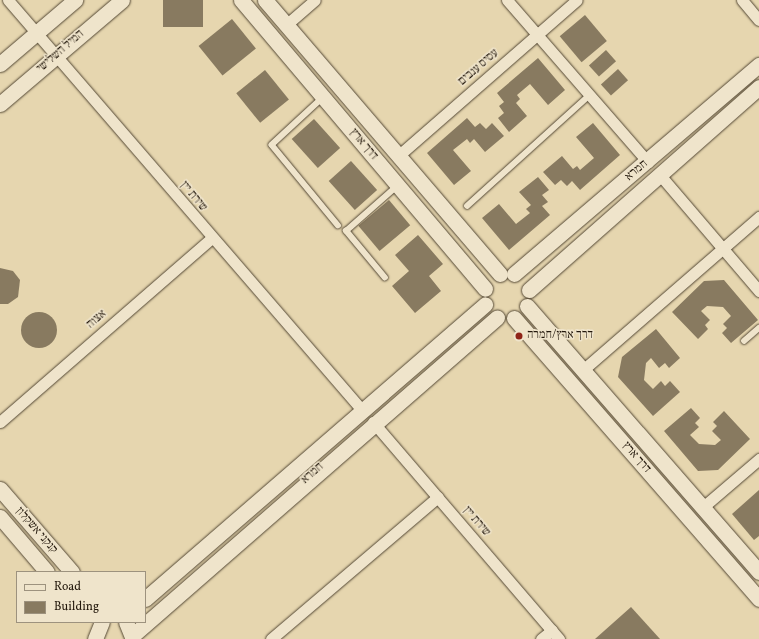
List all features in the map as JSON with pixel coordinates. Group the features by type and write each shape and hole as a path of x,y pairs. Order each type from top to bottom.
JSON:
{"street":[{"name":"שירת יין","path":"8,0 361,409"},
{"path":"0,64 75,0"},
{"name":"המיל השלישי","path":"0,104 122,0"},
{"name":"דרך ארץ","path":"241,0 398,186 485,297"},
{"name":"דרך ארץ","path":"265,0 398,156 507,274"},
{"path":"286,25 315,0"},
{"path":"507,0 648,162"},
{"name":"עסיס ענבים","path":"398,156 577,0"},
{"path":"742,0 759,20"},
{"name":"חמרא","path":"507,274 648,162 759,65"},
{"name":"חמרא","path":"529,290 759,87"},
{"path":"660,175 759,291"},
{"path":"584,369 759,217"},
{"name":"אצוה","path":"0,422 212,238"},
{"path":"507,274 529,290 527,306 514,318 497,317 485,297 507,274"},
{"name":"חמרא","path":"146,598 361,409 485,297"},
{"name":"דרך ארץ","path":"527,306 584,369 702,508 759,572"},
{"name":"חמרא","path":"146,619 373,422 497,317"},
{"name":"דרך ארץ","path":"514,318 759,599"},
{"name":"שירת יין","path":"373,422 560,639"},
{"path":"702,508 759,459"},
{"name":"קנקני אשקלון","path":"0,490 71,571"},
{"path":"271,639 438,497"},
{"name":"קנקני אשקלון","path":"0,517 46,571"},
{"name":"חמרא","path":"131,632 141,623"},
{"path":"541,639 552,630"}],"lane":[{"path":"467,206 590,95"},
{"path":"323,98 272,146 338,225"},
{"path":"385,278 346,231 398,186"},
{"path":"744,342 759,328"}],"building":[{"path":"163,0 203,0 203,27 163,27"},
{"path":"585,15 607,41 582,62 560,36"},
{"path":"232,19 256,49 222,76 199,46"},
{"path":"606,50 616,61 599,77 589,65"},
{"path":"538,58 565,90 548,105 530,84 517,95 520,99 516,103 527,116 509,132 498,118 504,113 499,106 504,102 497,93"},
{"path":"618,69 628,80 611,96 601,84"},
{"path":"265,70 289,100 260,123 236,93"},
{"path":"467,118 475,127 480,123 486,129 492,123 504,136 485,152 474,139 470,143 467,139 453,150 471,171 454,185 427,153"},
{"path":"314,119 340,148 318,168 292,139"},
{"path":"593,123 620,155 580,190 572,181 567,186 561,180 555,185 543,172 562,156 573,169 577,166 580,170 594,158 576,137"},
{"path":"351,161 377,190 355,210 329,181"},
{"path":"538,177 549,190 542,195 548,202 542,206 550,215 509,250 482,218 499,204 516,224 530,213 526,209 531,205 519,192"},
{"path":"389,200 410,225 380,251 358,226"},
{"path":"418,235 443,264 429,276 441,291 415,313 392,286 409,271 395,255"},
{"path":"0,268 13,271 20,280 18,297 8,304 0,304"},
{"path":"724,280 758,320 731,343 722,333 727,328 723,324 731,316 723,307 707,306 701,311 710,320 705,325 708,329 698,339 672,312 704,281"},
{"path":"43,312 52,317 56,323 56,337 52,343 43,348 35,348 26,343 22,337 21,326 26,317 32,313"},
{"path":"656,329 680,358 669,368 665,363 659,368 651,358 646,363 644,380 653,389 661,381 665,386 670,381 680,392 653,416 618,377 622,357"},
{"path":"691,408 700,418 695,423 699,427 690,435 699,444 715,445 721,440 712,431 717,426 713,422 724,411 750,439 718,470 698,471 664,431"},
{"path":"759,490 759,536 754,540 732,514"},
{"path":"631,607 660,639 595,639"}],"place":[{"name":"דרך ארץ/חמרה","path":"519,336"}]}
